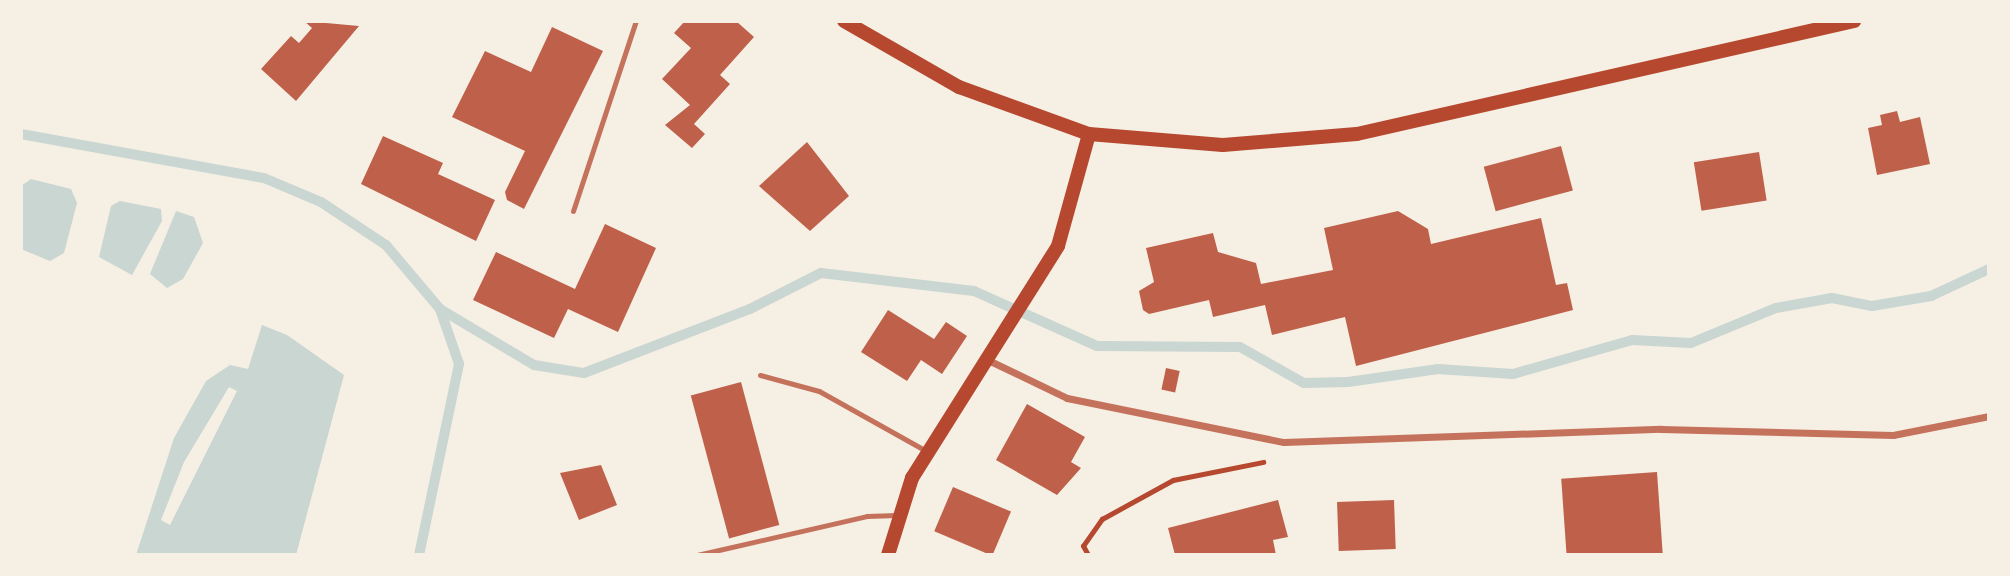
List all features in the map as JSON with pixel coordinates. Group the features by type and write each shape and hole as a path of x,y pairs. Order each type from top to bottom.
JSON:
{"main road":[{"path":"845,21 959,87 1090,134 1223,145 1357,134 1854,21"},
{"path":"888,555 897,515 928,452 1006,334 1058,246 1090,134"}],"street":[{"path":"988,360 1067,398 1284,442 1661,429 1893,435 1989,416"}],"lane":[{"path":"573,211 636,21"},
{"path":"760,375 819,391 928,452"},
{"path":"697,555 867,516 897,515"}],"path":[{"path":"1088,555 1083,546 1102,519 1173,480 1264,462 1284,442"}],"shaded area":[{"path":"31,179 71,189 77,203 64,253 50,261 21,249 21,186"},
{"path":"120,201 161,209 162,221 132,275 99,257 111,206"},
{"path":"176,211 194,217 203,243 183,279 167,288 150,274"},
{"path":"262,325 287,335 344,375 296,555 136,555 174,438 206,381 230,365 248,369","holes":["229,387 237,391 170,525 161,520 184,462"]}],"building":[{"path":"304,21 359,26 296,101 261,69 291,36 299,43 312,28"},
{"path":"685,21 736,21 754,37 720,75 730,84 694,124 705,134 692,148 665,125 690,105 662,79 691,48 674,33"},
{"path":"552,27 603,51 524,209 507,200 505,192 525,151 452,117 485,51 531,72"},
{"path":"1897,111 1900,122 1920,117 1930,164 1877,175 1868,128 1882,125 1880,115"},
{"path":"383,136 443,163 438,174 495,200 476,241 361,184"},
{"path":"807,142 849,196 810,231 759,186"},
{"path":"1561,146 1573,190 1496,211 1484,167"},
{"path":"1759,152 1767,200 1701,211 1694,162"},
{"path":"1398,211 1428,229 1431,244 1541,218 1556,285 1567,283 1573,310 1356,366 1345,317 1272,335 1265,305 1213,317 1209,300 1149,314 1143,310 1139,291 1154,282 1146,248 1213,233 1218,252 1256,263 1261,284 1333,270 1324,228"},
{"path":"605,224 656,248 618,332 568,309 554,338 473,300 496,252 575,289"},
{"path":"888,310 934,339 946,322 967,336 942,374 921,360 907,381 861,352"},
{"path":"1166,368 1180,371 1175,392 1161,390"},
{"path":"741,382 779,525 729,538 691,395"},
{"path":"1027,404 1085,437 1071,462 1081,468 1057,495 996,460"},
{"path":"601,465 617,505 579,520 560,473"},
{"path":"1657,472 1663,555 1567,555 1561,479"},
{"path":"953,487 1011,512 993,555 934,531"},
{"path":"1278,500 1288,537 1273,540 1276,555 1175,555 1168,528"},
{"path":"1394,500 1396,549 1339,551 1337,502"}],"waterway":[{"path":"21,134 264,178 321,202 386,245 440,309 459,364 419,555"},
{"path":"440,309 534,365 584,373 750,309 821,273 974,291 1097,346 1240,347 1304,383 1348,382 1438,369 1513,374 1632,340 1691,343 1776,308 1832,298 1872,306 1931,296 1989,269"}]}
